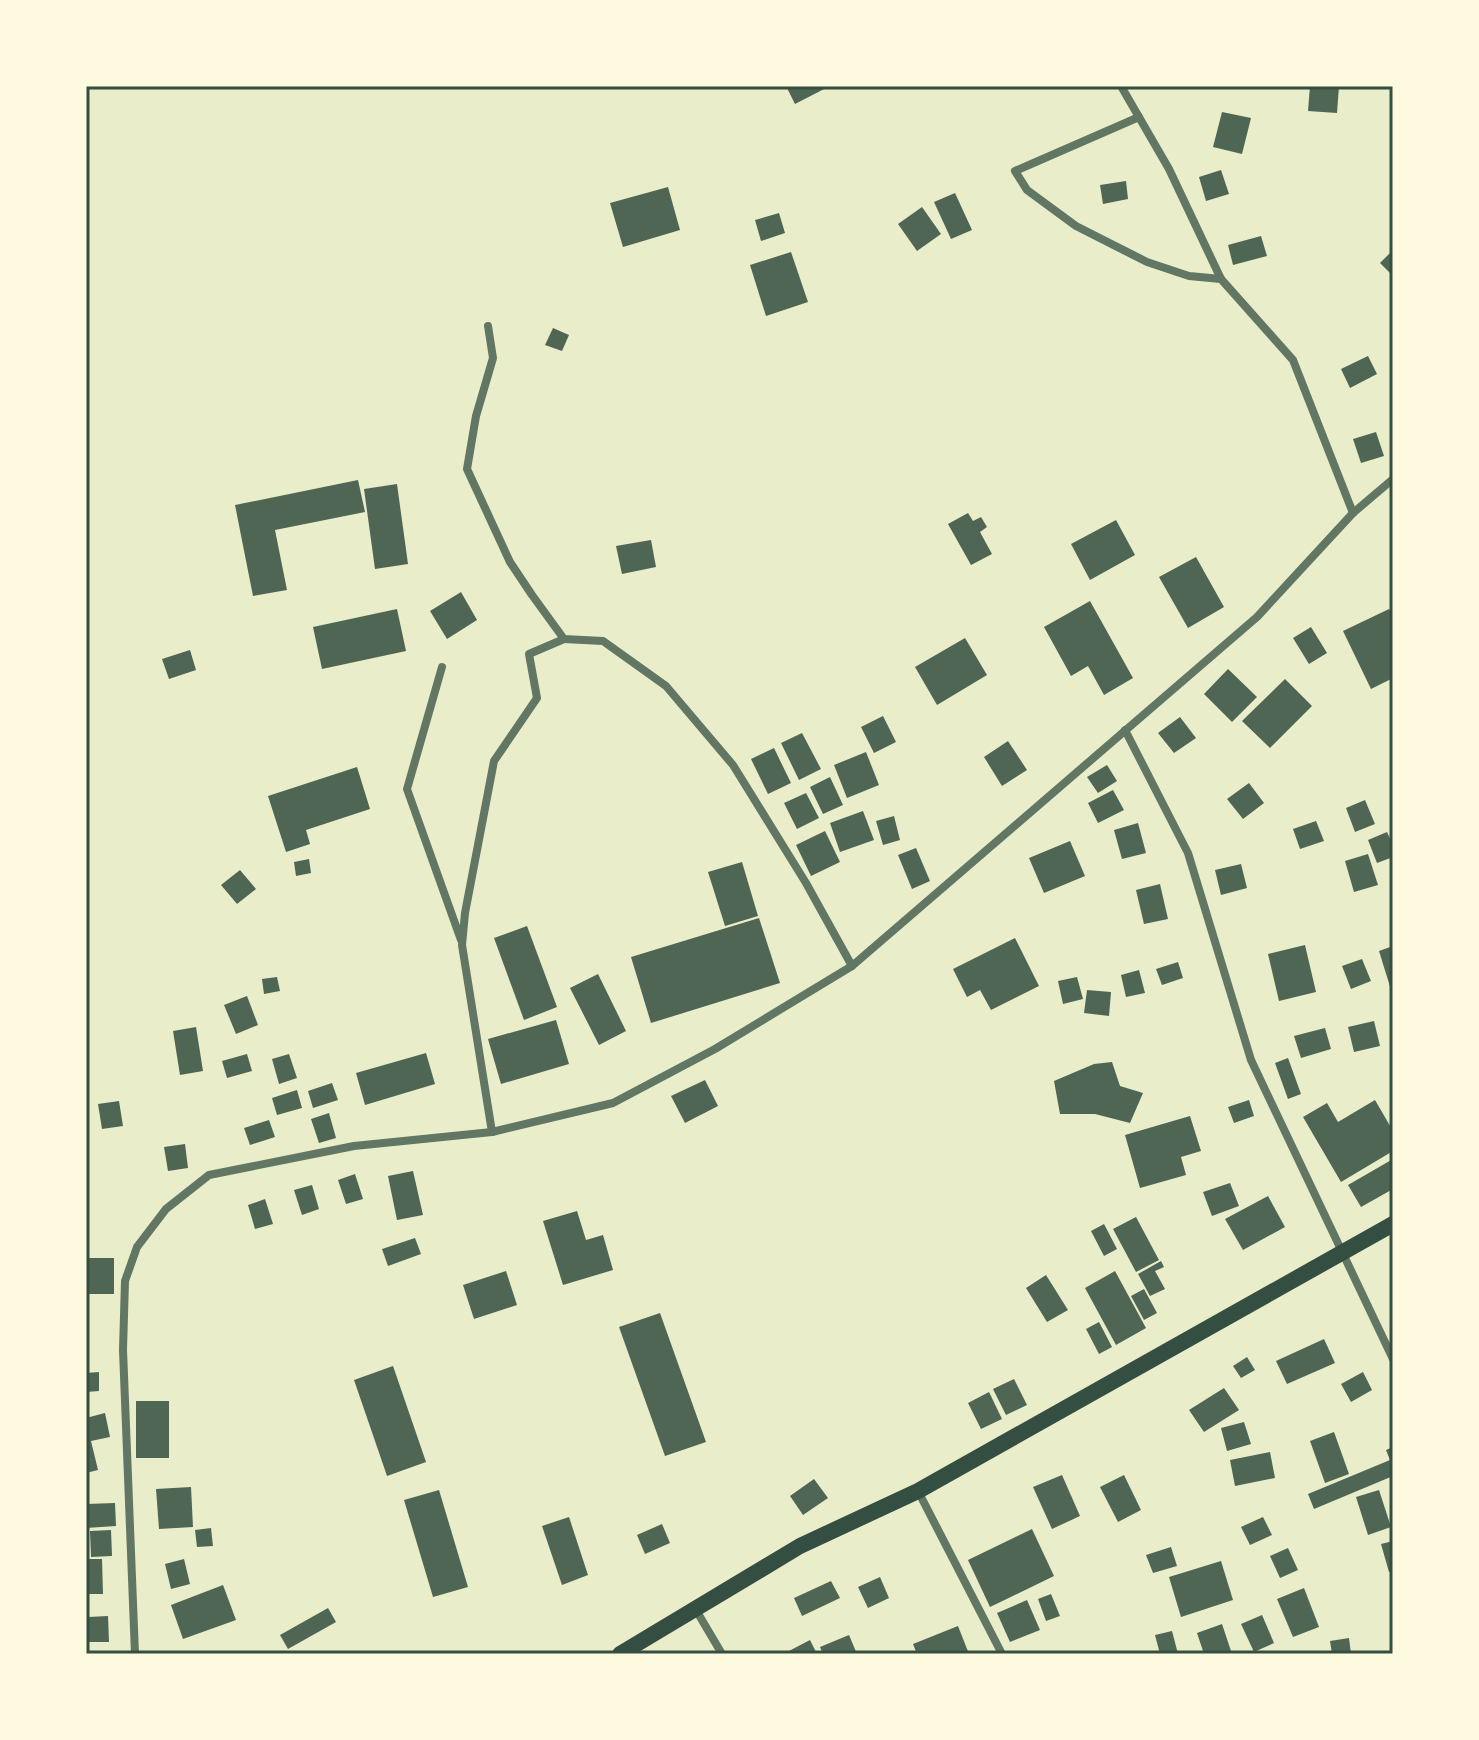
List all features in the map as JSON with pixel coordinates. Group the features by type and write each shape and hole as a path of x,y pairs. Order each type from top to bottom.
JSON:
{"main road":[{"path":"620,1654 800,1546 918,1491 1393,1224"}],"street":[{"path":"1121,86 1169,169 1221,279 1293,360 1353,513"},
{"path":"1139,117 1015,171 1027,190 1076,226 1147,262 1189,276 1221,279"},
{"path":"488,326 493,358 476,416 467,469 510,562 564,639"},
{"path":"135,1654 123,1350 125,1281 137,1247 166,1209 209,1175 354,1146 492,1132 613,1103 715,1049 852,966 1257,617 1353,513 1393,479"},
{"path":"462,945 465,913 494,761 537,698 529,654 564,639 603,641 666,686 733,765 806,883 852,966"},
{"path":"442,667 407,789 462,945 492,1132"},
{"path":"1125,730 1188,853 1251,1060 1393,1359"},
{"path":"918,1491 1002,1654"},
{"path":"696,1610 722,1654"}],"building":[{"path":"786,86 830,86 795,104"},
{"path":"1310,86 1339,86 1337,113 1308,111"},
{"path":"1222,112 1251,118 1242,154 1213,147"},
{"path":"1221,170 1229,194 1206,201 1199,177"},
{"path":"1126,181 1128,199 1103,204 1100,185"},
{"path":"668,187 680,230 623,247 610,203"},
{"path":"955,193 972,230 951,239 934,202"},
{"path":"922,207 941,234 917,251 898,224"},
{"path":"779,213 785,233 761,241 755,220"},
{"path":"1261,236 1267,256 1233,265 1228,245"},
{"path":"1393,250 1393,276 1380,263"},
{"path":"791,252 808,302 766,316 750,265"},
{"path":"553,328 569,335 562,351 545,345"},
{"path":"1368,356 1377,374 1350,388 1341,369"},
{"path":"1376,432 1384,456 1361,463 1353,439"},
{"path":"358,480 365,512 275,530 287,590 253,596 235,505"},
{"path":"397,484 408,564 375,569 364,489"},
{"path":"968,513 973,521 981,517 987,527 980,532 992,554 971,565 948,524"},
{"path":"1116,520 1135,555 1090,580 1071,544"},
{"path":"651,540 656,567 622,574 616,546"},
{"path":"1196,557 1224,607 1188,628 1159,577"},
{"path":"461,592 477,620 447,639 430,611"},
{"path":"1090,601 1133,678 1104,695 1088,666 1071,676 1044,627"},
{"path":"397,609 406,651 322,669 313,627"},
{"path":"1389,609 1393,616 1393,678 1371,689 1343,631"},
{"path":"1311,627 1327,653 1309,664 1293,638"},
{"path":"965,638 987,675 937,705 915,667"},
{"path":"190,650 196,670 169,679 162,659"},
{"path":"1228,669 1257,697 1232,722 1204,694"},
{"path":"1285,679 1312,706 1270,748 1242,721"},
{"path":"883,716 896,742 874,753 861,727"},
{"path":"1180,717 1196,738 1174,753 1158,733"},
{"path":"802,733 821,769 799,780 781,743"},
{"path":"1008,741 1027,770 1002,786 984,757"},
{"path":"774,748 791,783 768,794 751,759"},
{"path":"866,752 879,785 847,798 834,765"},
{"path":"1107,765 1117,781 1098,793 1087,777"},
{"path":"357,767 370,809 306,830 310,844 286,852 268,796"},
{"path":"830,777 843,805 823,814 810,787"},
{"path":"1249,783 1264,803 1243,819 1227,799"},
{"path":"1113,790 1124,810 1098,823 1088,803"},
{"path":"806,793 819,818 797,829 784,803"},
{"path":"1365,800 1375,824 1355,832 1346,808"},
{"path":"863,811 874,840 840,852 830,823"},
{"path":"894,816 900,840 883,845 876,821"},
{"path":"1316,821 1324,841 1300,849 1293,829"},
{"path":"1138,823 1146,853 1122,859 1114,830"},
{"path":"825,831 840,862 811,876 796,845"},
{"path":"1387,832 1393,845 1393,857 1377,863 1368,840"},
{"path":"1070,841 1085,876 1044,893 1029,858"},
{"path":"916,848 930,881 912,889 898,855"},
{"path":"1368,854 1378,885 1354,892 1345,861"},
{"path":"309,859 311,873 296,876 294,862"},
{"path":"742,862 758,916 725,926 708,872"},
{"path":"1241,864 1247,888 1221,895 1215,870"},
{"path":"240,870 256,889 237,904 221,885"},
{"path":"1160,884 1168,919 1144,924 1136,890"},
{"path":"759,918 780,983 651,1023 631,957"},
{"path":"527,926 557,1007 524,1020 494,938"},
{"path":"1015,938 1039,986 991,1010 980,990 967,997 953,969"},
{"path":"1305,945 1316,992 1279,1001 1268,954"},
{"path":"1393,946 1393,993 1392,993 1379,951"},
{"path":"1362,959 1371,981 1351,989 1342,966"},
{"path":"1178,962 1183,978 1162,985 1156,969"},
{"path":"1139,970 1145,993 1126,997 1121,975"},
{"path":"598,974 626,1031 599,1045 570,988"},
{"path":"277,977 280,991 264,994 262,979"},
{"path":"1077,977 1083,999 1063,1004 1058,981"},
{"path":"1087,990 1111,992 1109,1016 1084,1013"},
{"path":"247,996 258,1025 236,1034 224,1005"},
{"path":"556,1020 569,1064 501,1084 488,1039"},
{"path":"1374,1021 1380,1046 1354,1052 1348,1027"},
{"path":"196,1027 203,1071 180,1075 173,1031"},
{"path":"1325,1028 1331,1049 1301,1058 1294,1036"},
{"path":"426,1053 435,1084 365,1105 356,1073"},
{"path":"247,1054 252,1071 227,1078 222,1061"},
{"path":"289,1054 297,1078 279,1084 272,1059"},
{"path":"1288,1058 1301,1094 1288,1099 1275,1063"},
{"path":"1112,1062 1120,1086 1143,1093 1130,1123 1095,1114 1060,1114 1054,1081 1094,1064"},
{"path":"705,1080 718,1106 685,1123 671,1096"},
{"path":"332,1083 338,1100 313,1108 308,1091"},
{"path":"297,1090 302,1108 277,1115 272,1098"},
{"path":"1249,1100 1254,1116 1234,1123 1228,1107"},
{"path":"1375,1100 1393,1131 1393,1151 1341,1182 1303,1117 1327,1103 1338,1122"},
{"path":"119,1101 123,1126 102,1129 98,1104"},
{"path":"329,1113 336,1138 319,1143 311,1119"},
{"path":"1190,1116 1201,1151 1181,1157 1186,1175 1140,1188 1125,1135"},
{"path":"269,1120 275,1137 250,1145 244,1128"},
{"path":"185,1144 188,1168 168,1171 164,1147"},
{"path":"1393,1159 1393,1189 1361,1207 1348,1185"},
{"path":"413,1171 423,1215 397,1220 388,1176"},
{"path":"355,1174 363,1199 346,1204 338,1180"},
{"path":"1230,1183 1239,1206 1212,1216 1203,1192"},
{"path":"312,1185 319,1209 302,1215 294,1190"},
{"path":"1268,1196 1285,1227 1243,1250 1225,1219"},
{"path":"265,1199 273,1224 255,1229 248,1205"},
{"path":"577,1211 586,1240 603,1235 613,1270 563,1285 543,1221"},
{"path":"1136,1217 1159,1260 1136,1272 1113,1229"},
{"path":"1104,1224 1117,1249 1104,1256 1091,1231"},
{"path":"415,1238 421,1254 388,1266 382,1249"},
{"path":"86,1258 114,1258 114,1294 86,1294"},
{"path":"1161,1261 1164,1267 1155,1271 1165,1289 1150,1296 1138,1274"},
{"path":"506,1271 517,1305 474,1319 463,1285"},
{"path":"1115,1271 1146,1328 1116,1345 1085,1288"},
{"path":"1046,1275 1068,1310 1047,1322 1026,1288"},
{"path":"1144,1289 1157,1313 1144,1320 1131,1296"},
{"path":"660,1313 706,1442 665,1456 619,1327"},
{"path":"1099,1322 1112,1347 1099,1354 1086,1329"},
{"path":"1324,1339 1335,1363 1287,1384 1276,1361"},
{"path":"1247,1357 1255,1370 1241,1378 1233,1366"},
{"path":"393,1366 426,1462 387,1476 354,1380"},
{"path":"99,1372 99,1391 86,1392 86,1373"},
{"path":"1363,1372 1372,1390 1351,1402 1341,1384"},
{"path":"1014,1379 1027,1405 1006,1415 993,1389"},
{"path":"1224,1388 1239,1410 1204,1432 1189,1410"},
{"path":"989,1392 1002,1419 981,1429 968,1403"},
{"path":"136,1401 169,1401 169,1458 136,1458"},
{"path":"105,1413 110,1437 91,1441 98,1470 86,1473 86,1418"},
{"path":"1244,1422 1251,1444 1227,1451 1221,1428"},
{"path":"1334,1432 1349,1474 1325,1483 1310,1441"},
{"path":"1393,1447 1393,1476 1314,1509 1308,1494 1390,1460 1386,1450"},
{"path":"1270,1452 1275,1478 1235,1486 1230,1460"},
{"path":"1062,1475 1080,1516 1052,1529 1033,1487"},
{"path":"1124,1475 1141,1510 1118,1522 1100,1487"},
{"path":"814,1479 828,1498 803,1515 790,1496"},
{"path":"191,1487 193,1527 159,1529 156,1489"},
{"path":"439,1490 468,1587 433,1597 404,1500"},
{"path":"1379,1490 1391,1527 1368,1535 1356,1497"},
{"path":"115,1503 116,1526 86,1528 86,1504"},
{"path":"569,1517 588,1575 562,1585 542,1526"},
{"path":"1263,1517 1272,1535 1250,1545 1241,1527"},
{"path":"662,1524 670,1543 645,1554 637,1535"},
{"path":"211,1528 213,1546 197,1547 195,1530"},
{"path":"1032,1529 1054,1576 990,1607 968,1560"},
{"path":"111,1530 112,1556 91,1557 90,1531"},
{"path":"1393,1541 1393,1570 1389,1572 1381,1544"},
{"path":"1171,1547 1177,1566 1153,1573 1146,1555"},
{"path":"1288,1548 1298,1570 1280,1578 1270,1556"},
{"path":"86,1559 102,1559 103,1594 86,1594"},
{"path":"184,1559 190,1584 171,1589 165,1564"},
{"path":"1221,1561 1233,1600 1181,1617 1169,1577"},
{"path":"880,1577 889,1598 868,1608 858,1587"},
{"path":"831,1581 840,1598 802,1616 794,1598"},
{"path":"223,1585 236,1620 183,1639 171,1605"},
{"path":"1304,1588 1319,1627 1293,1637 1277,1599"},
{"path":"1051,1594 1060,1616 1046,1621 1038,1599"},
{"path":"1027,1600 1040,1630 1010,1642 997,1613"},
{"path":"328,1608 336,1622 288,1649 280,1635"},
{"path":"1262,1615 1274,1643 1254,1652 1241,1624"},
{"path":"108,1616 109,1642 89,1642 88,1617"},
{"path":"1222,1624 1232,1654 1204,1654 1197,1633"},
{"path":"958,1626 969,1654 917,1654 913,1644"},
{"path":"1172,1631 1178,1654 1160,1654 1155,1635"},
{"path":"849,1635 857,1654 823,1654 820,1647"},
{"path":"1349,1638 1351,1654 1332,1654 1330,1641"},
{"path":"810,1640 817,1654 787,1652"}]}
